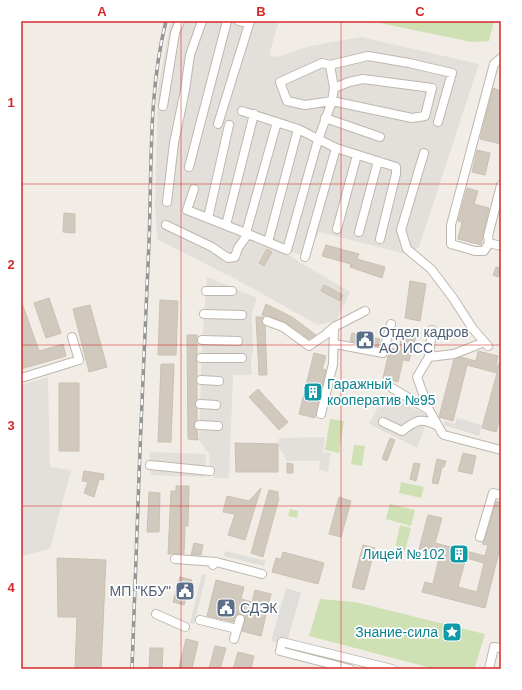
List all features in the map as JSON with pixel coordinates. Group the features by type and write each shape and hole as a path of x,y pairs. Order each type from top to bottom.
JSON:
{"street":[{"path":"163,106 174,33 180,21"},
{"path":"167,202 174,142 185,90 190,55 202,21"},
{"path":"189,167 227,21"},
{"path":"218,124 249,22 239,21"},
{"path":"334,88 349,82 363,79 432,88 424,116 412,118 332,101 305,105 287,101 280,82 322,63 330,65 368,56 452,73 438,122"},
{"path":"501,58 494,64 451,225 451,244 484,252 489,243 488,236 501,185"},
{"path":"194,189 187,210 287,250 318,140 332,101 334,88 330,65"},
{"path":"242,110 298,129 336,148 396,167 396,174 380,239"},
{"path":"226,225 254,114"},
{"path":"325,118 380,137"},
{"path":"166,225 212,247 228,258 235,257 238,248 247,233 277,122"},
{"path":"208,218 229,125"},
{"path":"268,242 298,129"},
{"path":"305,257 336,148"},
{"path":"424,153 401,230 407,249 431,269 453,298 473,330 485,344 454,354 429,357"},
{"path":"337,229 357,155"},
{"path":"359,232 378,161"},
{"path":"489,243 501,246"},
{"path":"206,291 232,291"},
{"path":"267,321 283,328 308,346 334,327 365,311"},
{"path":"204,314 242,316"},
{"path":"335,344 383,353 391,324"},
{"path":"321,414 333,364 335,344 334,327"},
{"path":"432,330 429,357 417,377 429,410 438,426 444,435 501,450"},
{"path":"21,378 79,360 72,337"},
{"path":"202,340 238,341"},
{"path":"202,358 242,358"},
{"path":"201,380 219,381"},
{"path":"392,388 429,410"},
{"path":"200,404 216,405"},
{"path":"383,422 402,431 421,420 428,420 438,426"},
{"path":"199,425 218,426"},
{"path":"150,465 210,471"},
{"path":"480,536 492,492 501,495"},
{"path":"175,559 214,563 262,574"},
{"path":"156,614 185,626"},
{"path":"234,640 240,619"},
{"path":"200,620 237,629"},
{"path":"350,669 280,651 282,642 392,669"},
{"path":"489,669 498,647"}],"shaded area":[{"path":"171,21 279,21 269,55 277,57 310,46 361,37 479,64 419,247 406,254 319,232 305,257 268,242 253,238 245,243 244,245 252,241 288,255 350,292 336,321 318,325 230,276 233,269 229,276 157,239 155,206 158,88"},
{"path":"207,277 257,298 252,314 252,375 233,375 229,478 214,478 210,471 209,454 199,440 202,340"},
{"path":"48,377 50,467 71,470 50,549 21,556 21,385"},
{"path":"385,394 429,416 417,448 369,424"},
{"path":"457,418 482,425 479,436 444,425 444,421 455,424"},
{"name":"Гаражный кооператив №95","path":"325,437 323,452 331,453 328,472 319,470 320,461 287,461 278,445 279,438"},
{"path":"150,452 206,454 205,477 150,475"},
{"path":"225,551 266,561 264,566 224,556"},
{"path":"202,574 206,575 194,624 190,623"},
{"path":"286,588 301,593 286,646 271,641"}],"green space":[{"path":"370,21 494,21 489,41 472,42"},
{"path":"330,419 344,421 339,453 325,450"},
{"path":"354,445 365,446 362,466 351,464"},
{"path":"401,482 424,487 421,498 399,493"},
{"path":"390,504 415,510 411,526 386,519"},
{"path":"290,509 298,511 297,518 288,516"},
{"path":"400,525 411,528 405,551 395,548"},
{"path":"320,599 355,602 485,634 475,667 473,669 435,669 309,636"}],"building":[{"path":"493,88 501,91 501,122 499,130 501,131 501,144 480,139"},
{"path":"477,150 490,153 485,175 472,172"},
{"path":"467,188 478,191 474,204 489,208 481,245 458,239 462,222 458,221"},
{"path":"64,213 75,214 75,233 63,232"},
{"path":"326,245 359,254 357,259 385,267 382,278 350,267 351,264 322,256"},
{"path":"267,249 272,252 264,266 259,263"},
{"path":"496,267 501,268 501,275 498,277 493,275"},
{"path":"410,281 426,284 420,321 405,318"},
{"path":"324,285 343,295 340,301 321,291"},
{"path":"49,298 61,333 46,338 34,303"},
{"path":"21,300 39,351 63,344 66,356 21,369"},
{"path":"160,300 178,301 176,355 158,355"},
{"path":"266,304 292,317 316,335 309,339 285,322 262,315"},
{"path":"90,305 107,367 89,372 73,309"},
{"path":"256,317 264,317 262,322 265,326 267,375 259,375"},
{"path":"403,332 416,336 409,361 403,360 398,382 383,378 390,348 399,350"},
{"name":"Отдел кадров АО ИСС","path":"352,333 380,339 378,347 350,341"},
{"path":"187,335 197,335 197,399 195,404 197,409 197,420 194,428 197,430 198,440 188,439"},
{"path":"478,351 498,356 496,366 501,363 501,414 496,432 482,428 497,373 467,365 453,421 439,417 454,359 461,357 476,361"},
{"name":"Гаражный кооператив №95","path":"314,353 326,356 322,369 326,370 315,418 299,414"},
{"path":"161,364 174,364 171,442 158,442"},
{"path":"59,383 79,383 79,451 59,451"},
{"path":"258,389 288,422 279,430 249,397"},
{"path":"390,438 395,440 387,461 382,459"},
{"path":"235,443 278,444 278,472 236,472"},
{"path":"463,453 476,456 472,474 458,471"},
{"path":"437,459 446,461 444,467 442,467 438,484 432,483"},
{"path":"287,463 293,464 293,473 287,473"},
{"path":"414,463 420,464 416,481 410,479"},
{"path":"84,471 104,474 103,480 99,479 94,497 84,493 88,482 82,481"},
{"path":"176,486 189,486 188,526 185,526 184,554 168,554 171,491 176,491"},
{"path":"261,488 245,540 228,535 235,514 223,512 227,496 249,501"},
{"path":"269,490 278,492 279,498 263,557 251,553"},
{"path":"149,492 160,493 159,532 147,532"},
{"path":"339,497 351,501 341,537 329,534"},
{"name":"Лицей №102","path":"496,501 501,503 501,549 500,548 485,608 422,592 425,582 433,584 440,554 419,549 428,515 442,518 435,543 485,556 488,545 482,544 485,539","holes":["466,558 484,563 477,592 458,587"]},
{"path":"194,543 203,545 201,555 191,555"},
{"path":"363,545 375,548 364,590 352,587"},
{"path":"283,552 324,563 318,584 272,572 276,558 281,559"},
{"path":"57,558 106,560 101,669 75,669 77,617 58,617"},
{"path":"180,577 192,580 184,605 173,602"},
{"path":"216,580 244,587 241,599 252,602 255,590 271,594 261,636 242,631 245,618 242,614 236,615 233,622 207,616"},
{"path":"186,639 198,642 192,669 179,667"},
{"path":"215,646 226,648 220,669 209,669"},
{"path":"150,648 163,648 162,669 149,669"},
{"path":"238,652 254,656 251,669 233,669"}],"railway":[{"path":"132,669 152,131 156,76 166,21"}],"place":[{"name":"Отдел кадров АО ИСС","path":"365,340"},
{"name":"Гаражный кооператив №95","path":"313,392"},
{"name":"Лицей №102","path":"459,554"},
{"name":"МП \"КБУ\"","path":"185,591"},
{"name":"СДЭК","path":"226,608"},
{"name":"Знание-сила","path":"452,632"}]}
